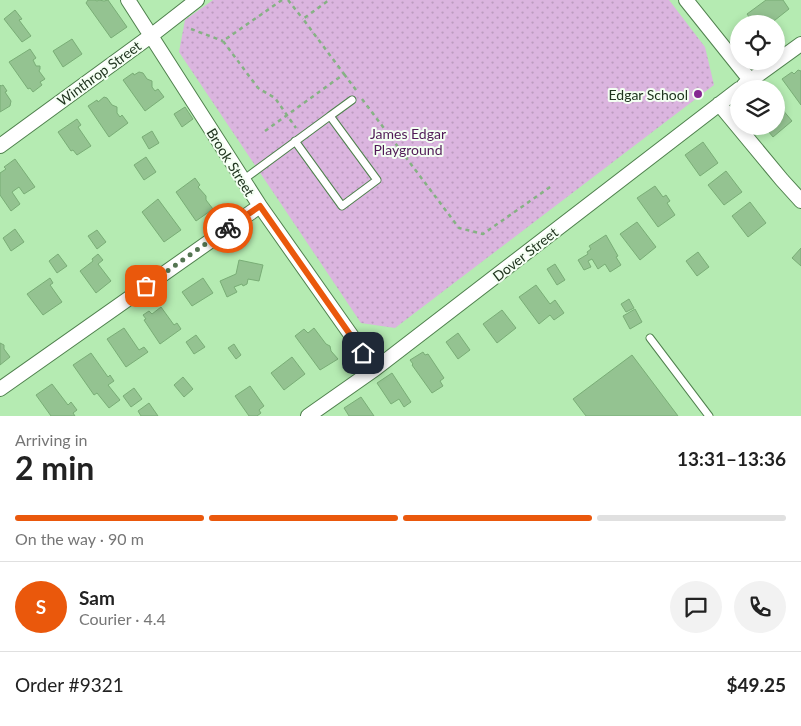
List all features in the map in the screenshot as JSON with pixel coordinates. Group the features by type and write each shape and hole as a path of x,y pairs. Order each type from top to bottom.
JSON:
{"street":[{"name":"Brook Street","path":"128,0 260,206 375,369"},
{"name":"Winthrop Street","path":"0,146 197,0"},
{"path":"686,0 739,80"},
{"name":"Dover Street","path":"751,80 801,44"},
{"name":"Dover Street","path":"308,416 375,369 730,96"},
{"path":"719,104 801,201"},
{"path":"0,389 260,206"}],"lane":[{"path":"243,180 352,100"},
{"path":"295,141 342,206 377,180 330,116"},
{"path":"650,338 709,416"}],"path":[{"path":"223,41 282,0"},
{"path":"288,0 460,228 483,234 553,185"},
{"path":"303,19 329,0"},
{"path":"190,29 223,41 258,88 275,98 297,129"},
{"path":"265,131 344,74"}],"green space":[{"name":"James Edgar Playground","path":"213,0 669,0 705,47 714,85 395,328 361,323 179,52 185,20"}],"building":[{"path":"88,0 108,0 127,27 111,38 86,3"},
{"path":"766,0 783,0 789,9 781,15 747,14"},
{"path":"15,10 22,19 19,20 31,36 22,42 4,19"},
{"path":"72,39 82,54 63,67 53,51"},
{"path":"30,49 36,58 33,60 36,66 40,66 39,71 45,79 40,82 42,85 33,92 30,88 28,89 9,62"},
{"path":"798,70 801,71 801,105 785,83 785,80 782,79 792,72 794,74"},
{"path":"139,72 152,81 152,87 155,91 158,89 164,97 145,111 123,80 133,73 134,75"},
{"path":"0,85 3,85 11,101 10,106 0,112"},
{"path":"104,97 117,107 117,113 120,117 122,115 128,123 109,137 88,106"},
{"path":"185,107 193,119 182,127 174,114"},
{"path":"785,113 792,121 785,127"},
{"path":"77,119 81,125 78,127 91,146 77,155 73,150 71,151 58,132"},
{"path":"152,131 159,143 149,149 142,137"},
{"path":"703,142 718,163 700,176 685,155"},
{"path":"146,157 156,172 144,180 134,165"},
{"path":"15,159 35,187 24,194 19,187 12,192 20,204 11,211 0,195 0,173 6,169 4,167"},
{"path":"726,171 742,192 724,205 708,185"},
{"path":"195,178 200,185 198,187 206,196 206,200 213,209 196,221 176,192"},
{"path":"655,186 663,197 666,195 670,201 667,203 675,215 658,227 637,198"},
{"path":"158,199 181,230 164,242 142,212"},
{"path":"750,202 766,223 748,237 732,216"},
{"path":"637,222 656,247 640,260 620,234"},
{"path":"15,229 24,242 11,251 3,238"},
{"path":"97,230 106,242 97,249 88,236"},
{"path":"606,235 621,265 610,272 605,264 598,269 592,259 588,261 591,267 584,270 578,260 588,254 587,252 591,249 589,246"},
{"path":"801,248 801,266 792,258"},
{"path":"698,252 709,267 697,276 686,261"},
{"path":"58,254 67,266 57,273 49,261"},
{"path":"98,254 103,260 98,264 111,281 96,293 80,271 93,261 92,259"},
{"path":"239,260 263,265 259,281 248,279 247,284 234,287 237,292 227,297 220,281 236,274"},
{"path":"555,264 565,280 557,285 547,269"},
{"path":"50,278 53,283 50,285 62,302 43,315 27,294"},
{"path":"203,278 213,293 192,306 182,292"},
{"path":"536,285 550,304 555,300 564,313 554,320 550,315 539,324 519,297"},
{"path":"629,299 634,308 626,312 621,304"},
{"path":"161,307 174,325 177,323 181,329 160,344 144,320 146,319 143,315 149,311 152,314"},
{"path":"635,309 642,322 630,329 623,316"},
{"path":"502,310 516,328 497,343 483,324"},
{"path":"124,328 139,350 144,347 148,352 126,367 107,339"},
{"path":"314,328 326,344 330,346 331,351 338,359 320,370 295,336 304,329 308,333"},
{"path":"458,333 470,350 458,359 446,342"},
{"path":"196,335 205,347 194,354 186,342"},
{"path":"0,343 4,345 4,349 10,357 0,365"},
{"path":"234,344 241,355 236,359 228,348"},
{"path":"423,352 425,355 428,354 444,378 440,381 443,386 432,393 410,360"},
{"path":"91,353 108,377 110,375 114,381 108,385 120,400 109,408 97,393 94,395 73,365"},
{"path":"632,355 678,416 586,416 573,399"},
{"path":"292,357 305,374 284,390 271,373"},
{"path":"392,373 411,402 404,407 399,399 391,404 377,383"},
{"path":"183,377 193,389 184,397 174,385"},
{"path":"52,384 68,405 71,402 77,410 73,413 75,416 51,416 36,395"},
{"path":"250,386 264,406 259,410 261,413 257,416 249,416 235,396"},
{"path":"134,388 142,399 131,407 123,396"},
{"path":"361,397 374,416 349,416 344,408"},
{"path":"149,403 158,416 141,416 138,411"}],"way so far":[{"path":"146,286 228,228"}],"place":[{"name":"Edgar School","path":"698,94"}],"route":[{"path":"228,228 260,206 363,353"}]}
